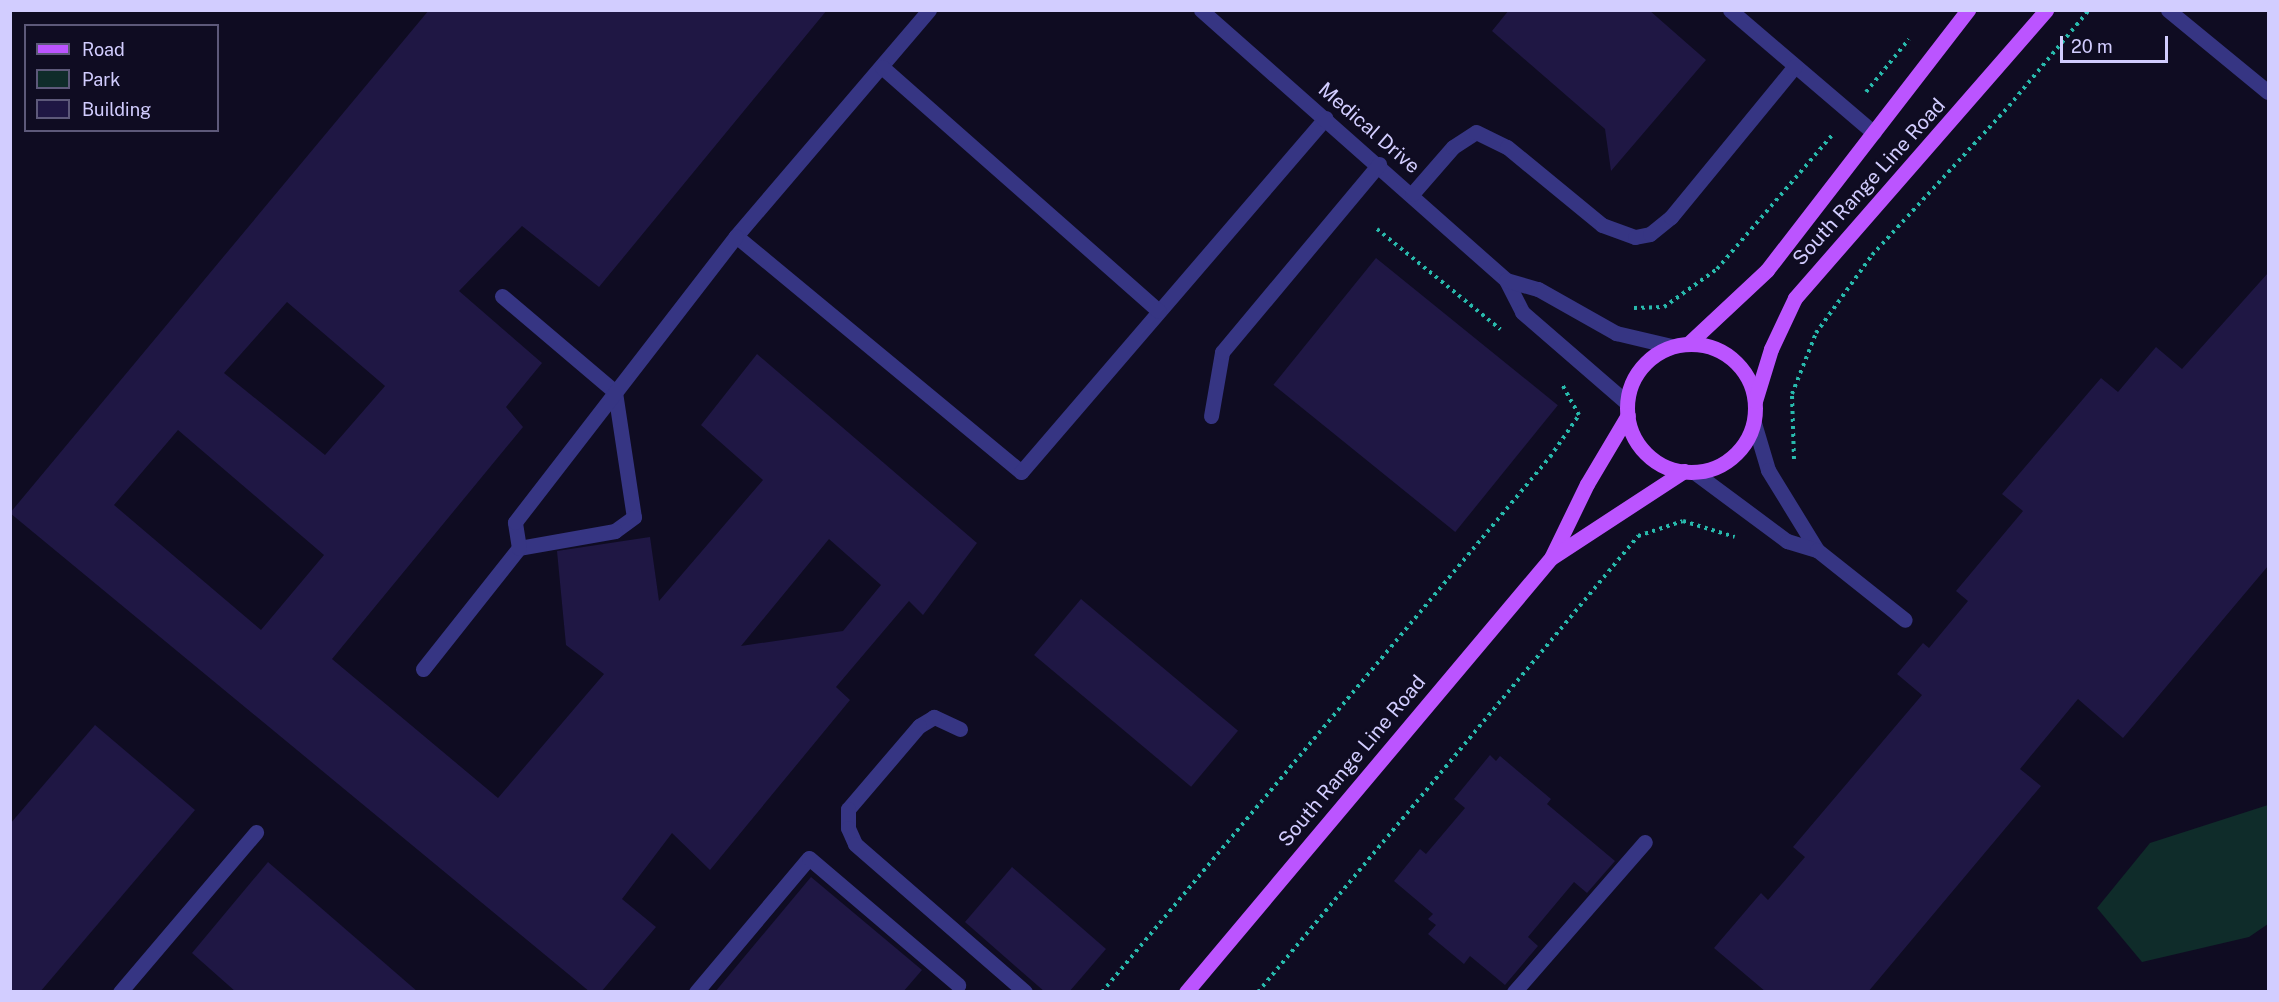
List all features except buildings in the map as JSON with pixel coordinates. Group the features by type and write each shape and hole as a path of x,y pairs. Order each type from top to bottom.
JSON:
{"main road":[{"name":"South Range Line Road","path":"1688,344 1767,270 1968,10"},
{"name":"South Range Line Road","path":"1755,401 1771,349 1795,298 2046,10"},
{"path":"1688,344 1726,353 1750,382 1755,401 1754,423 1731,459 1689,472 1652,458 1637,442 1627,409 1640,368 1671,346 1688,344"},
{"name":"South Range Line Road","path":"1186,992 1551,558 1627,409"},
{"name":"South Range Line Road","path":"1551,558 1689,472"}],"street":[{"path":"519,549 515,522 736,236 929,10"},
{"name":"Medical Drive","path":"1201,10 1379,164 1506,280 1522,312 1627,409"},
{"path":"1730,10 1874,133"},
{"path":"2168,10 2268,92"},
{"path":"1412,194 1453,147 1476,132 1507,147 1602,225 1635,237 1650,234 1671,217 1795,66"},
{"path":"882,67 1159,311"},
{"path":"736,236 1021,472 1325,118"},
{"path":"1211,416 1222,352 1379,164"},
{"name":"Medical Drive","path":"1506,280 1538,289 1617,333 1671,346"},
{"path":"423,669 519,549 615,531 634,517 615,392 502,296"},
{"path":"1754,423 1768,471 1816,550"},
{"path":"1689,472 1787,540 1816,550 1905,620"},
{"path":"960,729 934,717 919,726 848,810 848,828 855,844 1025,992"},
{"path":"120,992 256,832"},
{"path":"1514,992 1645,842"},
{"path":"696,992 809,858 958,985"}],"path":[{"path":"1794,466 1792,394 1816,333 1872,255 2009,106 2089,10"},
{"path":"1621,309 1664,307 1717,269 1850,113 1917,29"},
{"path":"1377,229 1503,332"},
{"path":"1102,992 1550,457 1579,416 1557,376"},
{"path":"1258,992 1638,536 1683,521 1738,538"}],"green space":[{"path":"2268,805 2268,924 2249,937 2142,962 2097,908 2150,843"}]}
